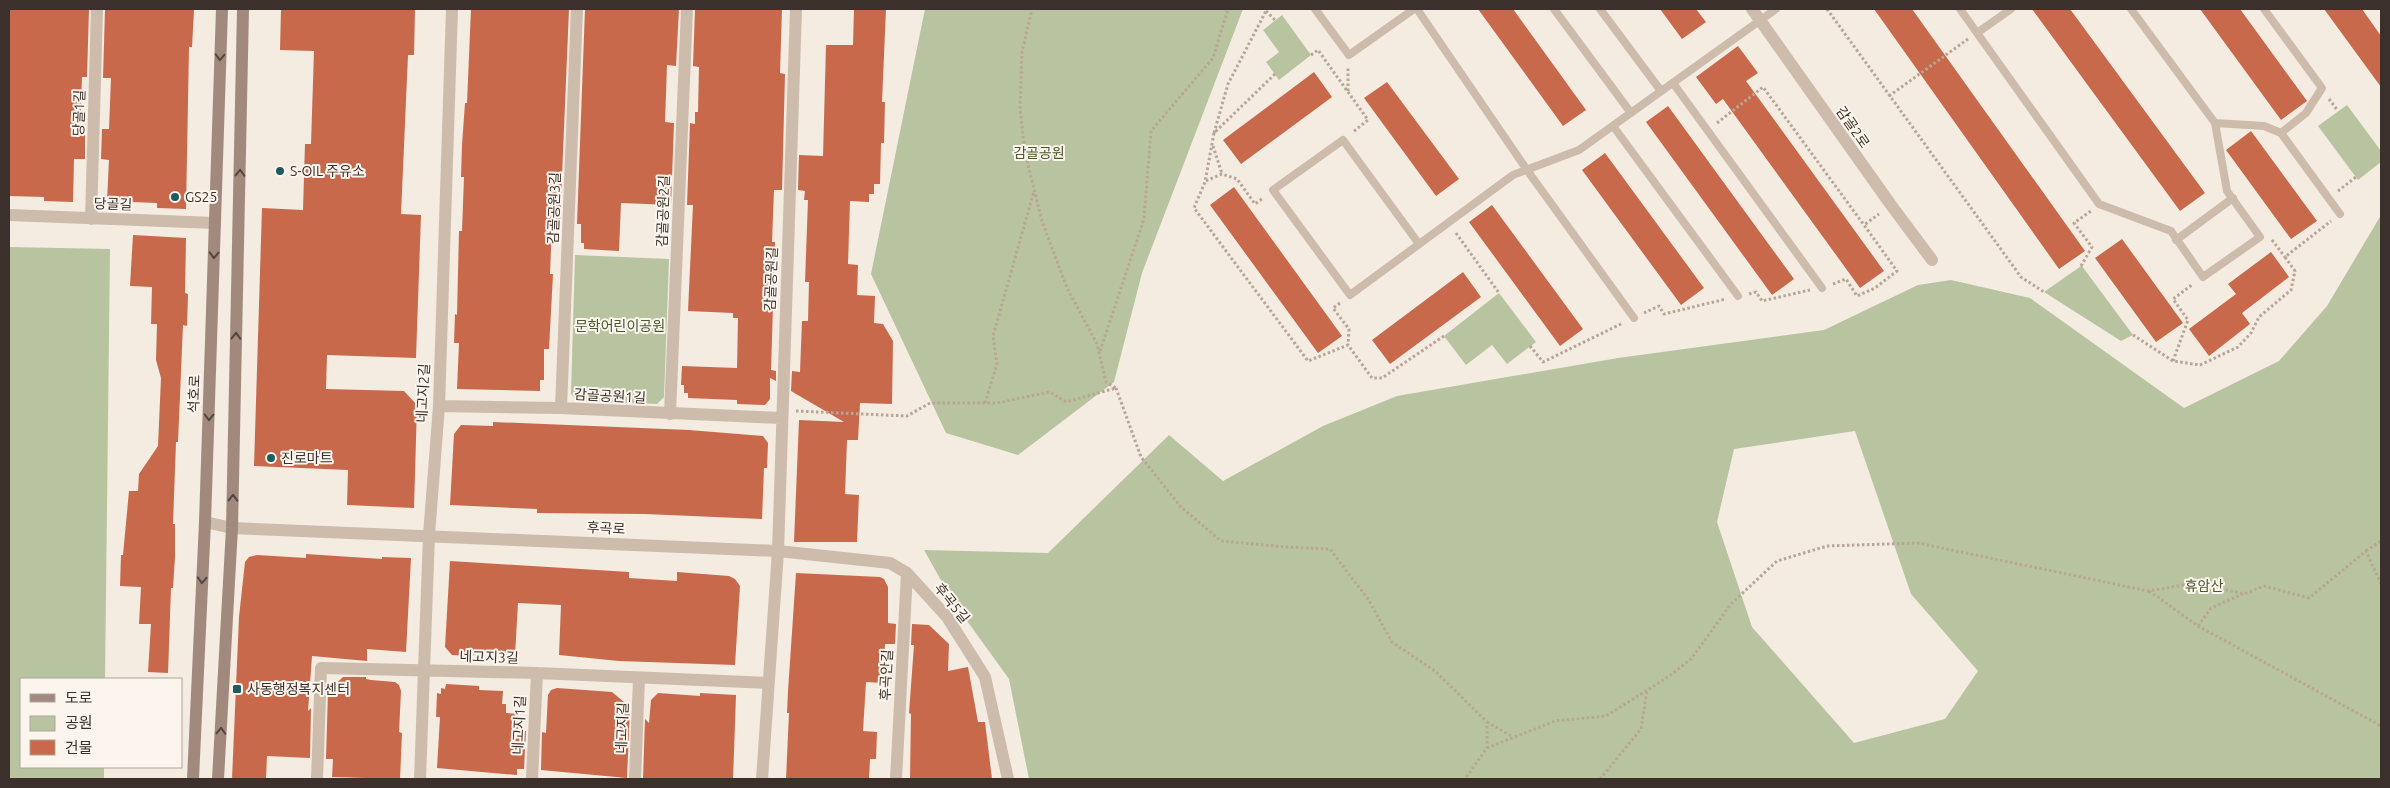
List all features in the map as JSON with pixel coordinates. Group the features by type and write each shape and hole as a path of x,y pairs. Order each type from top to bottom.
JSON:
{"main road":[{"name":"석호로","path":"193,779 205,522 222,9"},
{"path":"218,779 232,528 243,9"}],"street":[{"name":"당골1길","path":"91,219 97,9"},
{"name":"네고지2길","path":"420,779 429,535 438,406 452,9"},
{"name":"감골공원3길","path":"561,408 577,9"},
{"name":"감골공원2길","path":"670,414 687,9"},
{"name":"감골공원길","path":"778,551 781,414 796,9"},
{"name":"감골2로","path":"1752,9 1932,260"},
{"name":"당골길","path":"9,215 215,223"},
{"name":"감골공원1길","path":"438,406 561,408 670,414 781,414"},
{"name":"후곡로","path":"205,522 232,528 778,551"},
{"name":"후곡5길","path":"778,551 890,563 907,573 947,618 985,677 1008,779"},
{"path":"762,779 778,551"},
{"name":"후곡안길","path":"896,779 907,573"},
{"name":"네고지3길","path":"317,779 321,668 537,673 768,683"},
{"name":"네고지1길","path":"532,779 537,673"},
{"name":"네고지길","path":"635,779 639,678"}],"lane":[{"path":"1315,9 1349,56 1414,9"},
{"path":"1417,9 1527,170 1634,318"},
{"path":"1554,9 1631,113"},
{"path":"1600,9 1661,91"},
{"path":"1419,244 1343,140 1274,190 1350,295 1513,175 1579,150 1776,9"},
{"path":"1960,9 2098,204 2170,231 2203,277 2260,236 2228,190 2215,123 2131,9"},
{"path":"1977,33 2011,9"},
{"path":"2264,9 2322,88 2306,114 2281,133"},
{"path":"1673,82 1822,288"},
{"path":"2215,123 2264,126 2281,133 2340,214"},
{"path":"1613,126 1738,296"},
{"path":"2176,240 2233,198"}],"path":[{"path":"1032,9 1022,52 1020,109 1025,153 1034,190 1042,221 1066,288 1098,344 1106,382 1116,388 1141,457 1181,507 1221,541 1286,547 1330,548 1368,599 1392,642 1435,670 1487,722 1513,738"},
{"path":"1099,352 1144,219 1151,132 1213,58 1228,9"},
{"path":"1827,9 2021,276 2044,292"},
{"path":"1275,20 1267,10 1228,84 1214,134 1205,182 1194,208 1308,361 1348,345"},
{"path":"1890,96 1977,33"},
{"path":"1311,55 1318,50 1368,120 1343,140"},
{"path":"1348,91 1349,56"},
{"path":"1214,134 1275,74"},
{"path":"1708,130 1762,87 1864,226"},
{"path":"1212,144 1222,174"},
{"path":"1205,182 1222,174 1237,179 1256,204 1274,190"},
{"path":"2329,198 2356,177"},
{"path":"985,403 997,364 993,336 1034,190"},
{"path":"2082,266 2092,247 2074,223 2098,204"},
{"path":"2133,335 2173,361 2200,366 2238,347 2251,333 2259,317 2291,290 2296,270 2285,257 2340,214"},
{"path":"1448,223 1499,293"},
{"path":"2173,361 2188,320 2173,299 2203,277"},
{"path":"1350,295 1334,308 1349,329 1348,345 1372,378 1382,378 1444,336"},
{"path":"781,414 907,416 930,403 997,403 1050,392 1066,402 1116,388"},
{"path":"2198,626 2211,608 2264,586 2309,598 2381,540"},
{"path":"1465,779 1487,748 1555,721 1606,716 1647,690 1690,659 1731,604 1777,561 1827,546 1918,544 2148,591 2196,583 2244,594"},
{"path":"2366,552 2381,584"},
{"path":"2148,591 2198,626 2381,726"},
{"path":"1600,779 1641,729 1647,690"},
{"path":"1487,722 1487,748"}],"green space":[{"name":"감골공원","path":"925,9 1243,9 1142,273 1114,382 1018,455 946,433 871,274"},
{"path":"1282,15 1311,55 1279,80 1266,62 1279,52 1263,30"},
{"path":"2347,105 2381,151 2381,162 2358,180 2318,126"},
{"name":"휴암산","path":"2381,215 2381,779 1029,779 1009,679 952,600 924,550 1048,553 1169,435 1223,481 1323,426 1397,396 1618,358 1824,330 1918,285 1951,280 2030,298 2184,408 2279,361 2327,306","holes":["1855,431 1911,594 1978,671 1945,719 1854,743 1752,627 1717,522 1734,449"]},
{"path":"9,247 110,249 105,678 20,678 20,768 104,768 104,779 9,779"},
{"name":"문학어린이공원","path":"575,255 669,259 664,397 657,404 577,401 571,394"},
{"path":"2081,266 2133,335 2121,341 2044,292"},
{"path":"1499,293 1536,342 1507,364 1492,345 1466,365 1444,336"}],"building":[{"path":"9,9 89,9 87,77 82,77 80,128 85,128 85,159 74,159 73,202 44,201 44,197 9,196"},
{"path":"105,9 194,10 192,47 189,47 186,209 157,208 157,203 107,201 109,160 101,159 102,129 109,129 111,78 103,78"},
{"path":"281,9 415,9 414,55 408,55 401,214 421,215 416,358 327,355 326,389 404,391 417,405 414,508 347,505 348,470 254,466 262,208 303,210 305,144 311,144 314,51 280,50"},
{"path":"471,9 569,9 560,223 552,223 550,274 553,274 549,349 544,349 544,380 540,380 540,391 457,389 459,343 454,343 455,314 457,315 459,231 462,231 464,177 461,177 462,145 465,103 467,103"},
{"path":"585,9 679,9 676,66 667,65 665,122 674,123 671,205 621,203 619,251 584,249 584,243 581,243 581,224 577,224"},
{"path":"695,9 782,9 780,73 785,74 782,190 774,190 772,242 775,242 771,370 776,371 776,381 770,378 770,399 765,405 737,404 737,400 688,398 688,393 684,393 684,385 681,385 682,366 737,368 738,318 733,318 733,313 688,311 693,205 687,205 690,123 695,124 695,112 698,112 699,67 693,66"},
{"path":"854,9 886,9 882,102 885,102 884,143 881,143 880,184 874,184 874,194 869,194 869,202 850,201 848,264 858,265 857,295 875,296 874,323 883,324 893,341 892,404 860,403 858,440 847,440 845,494 859,495 857,542 794,542 799,420 844,422 791,391 792,371 800,372 802,321 808,321 809,282 805,282 808,200 804,200 805,191 798,190 799,155 823,156 826,45 853,45"},
{"path":"1478,9 1513,9 1586,110 1563,126"},
{"path":"1660,9 1696,9 1706,22 1682,39"},
{"path":"1874,9 1912,9 2085,251 2059,269"},
{"path":"2032,9 2070,9 2205,193 2180,211"},
{"path":"2200,9 2240,9 2307,101 2281,120"},
{"path":"2324,9 2362,9 2381,36 2381,87"},
{"path":"1738,46 1758,73 1746,81 1884,271 1860,288 1723,99 1716,104 1696,77"},
{"path":"1314,72 1332,97 1241,164 1223,140"},
{"path":"1387,82 1459,179 1436,196 1364,98"},
{"path":"1668,106 1794,279 1772,295 1646,122"},
{"path":"2251,131 2317,221 2291,239 2226,150"},
{"path":"1605,153 1704,288 1681,305 1582,170"},
{"path":"1234,187 1342,336 1318,353 1210,205"},
{"path":"1492,205 1583,329 1560,346 1469,222"},
{"path":"133,235 186,238 185,293 188,294 187,326 183,325 178,442 176,442 173,524 175,524 175,557 173,588 171,588 168,673 148,672 151,624 139,624 141,587 120,586 121,555 123,555 129,491 138,491 139,474 158,446 161,378 156,360 157,324 151,324 152,287 130,286"},
{"path":"2122,239 2183,323 2156,342 2095,258"},
{"path":"2271,252 2289,277 2242,313 2250,324 2209,356 2189,329 2236,294 2228,284"},
{"path":"1463,272 1481,297 1390,364 1372,340"},
{"path":"493,422 689,430 763,436 768,443 767,468 764,468 762,519 645,514 537,513 537,509 450,505 454,434 461,425 493,426"},
{"path":"306,554 382,559 382,557 411,558 406,652 367,649 367,661 312,656 308,711 311,708 310,758 267,756 266,779 232,779 239,617 245,562 249,557 257,555 306,558"},
{"path":"450,561 629,572 629,578 677,581 677,572 729,576 735,579 740,586 735,665 619,661 559,655 561,605 518,603 515,655 474,652 473,656 452,655 445,647"},
{"path":"796,573 880,577 884,579 888,587 888,623 896,624 895,644 885,644 883,683 866,682 863,731 877,732 876,759 870,759 869,779 786,779 788,691"},
{"path":"912,624 929,625 949,644 948,671 968,667 978,722 985,722 992,779 910,779 911,714 909,713 914,645 911,645"},
{"path":"343,677 366,677 366,679 371,680 395,682 399,685 401,691 399,732 402,733 400,779 332,777 333,759 326,759 328,691"},
{"path":"446,684 479,686 479,690 503,691 502,704 506,704 506,713 519,714 518,731 526,731 524,769 517,769 517,775 437,768 440,717 436,717 437,693 441,694 441,688 445,689"},
{"path":"557,688 612,692 630,707 627,778 541,770 542,732 546,733 548,695 551,690"},
{"path":"658,693 700,696 700,693 736,695 733,779 643,779 645,719 649,723 651,700"}],"place":[{"name":"S-OIL 주유소","path":"280,171"},
{"name":"GS25","path":"175,197"},
{"name":"진로마트","path":"271,458"},
{"name":"사동행정복지센터","path":"237,689"}]}
